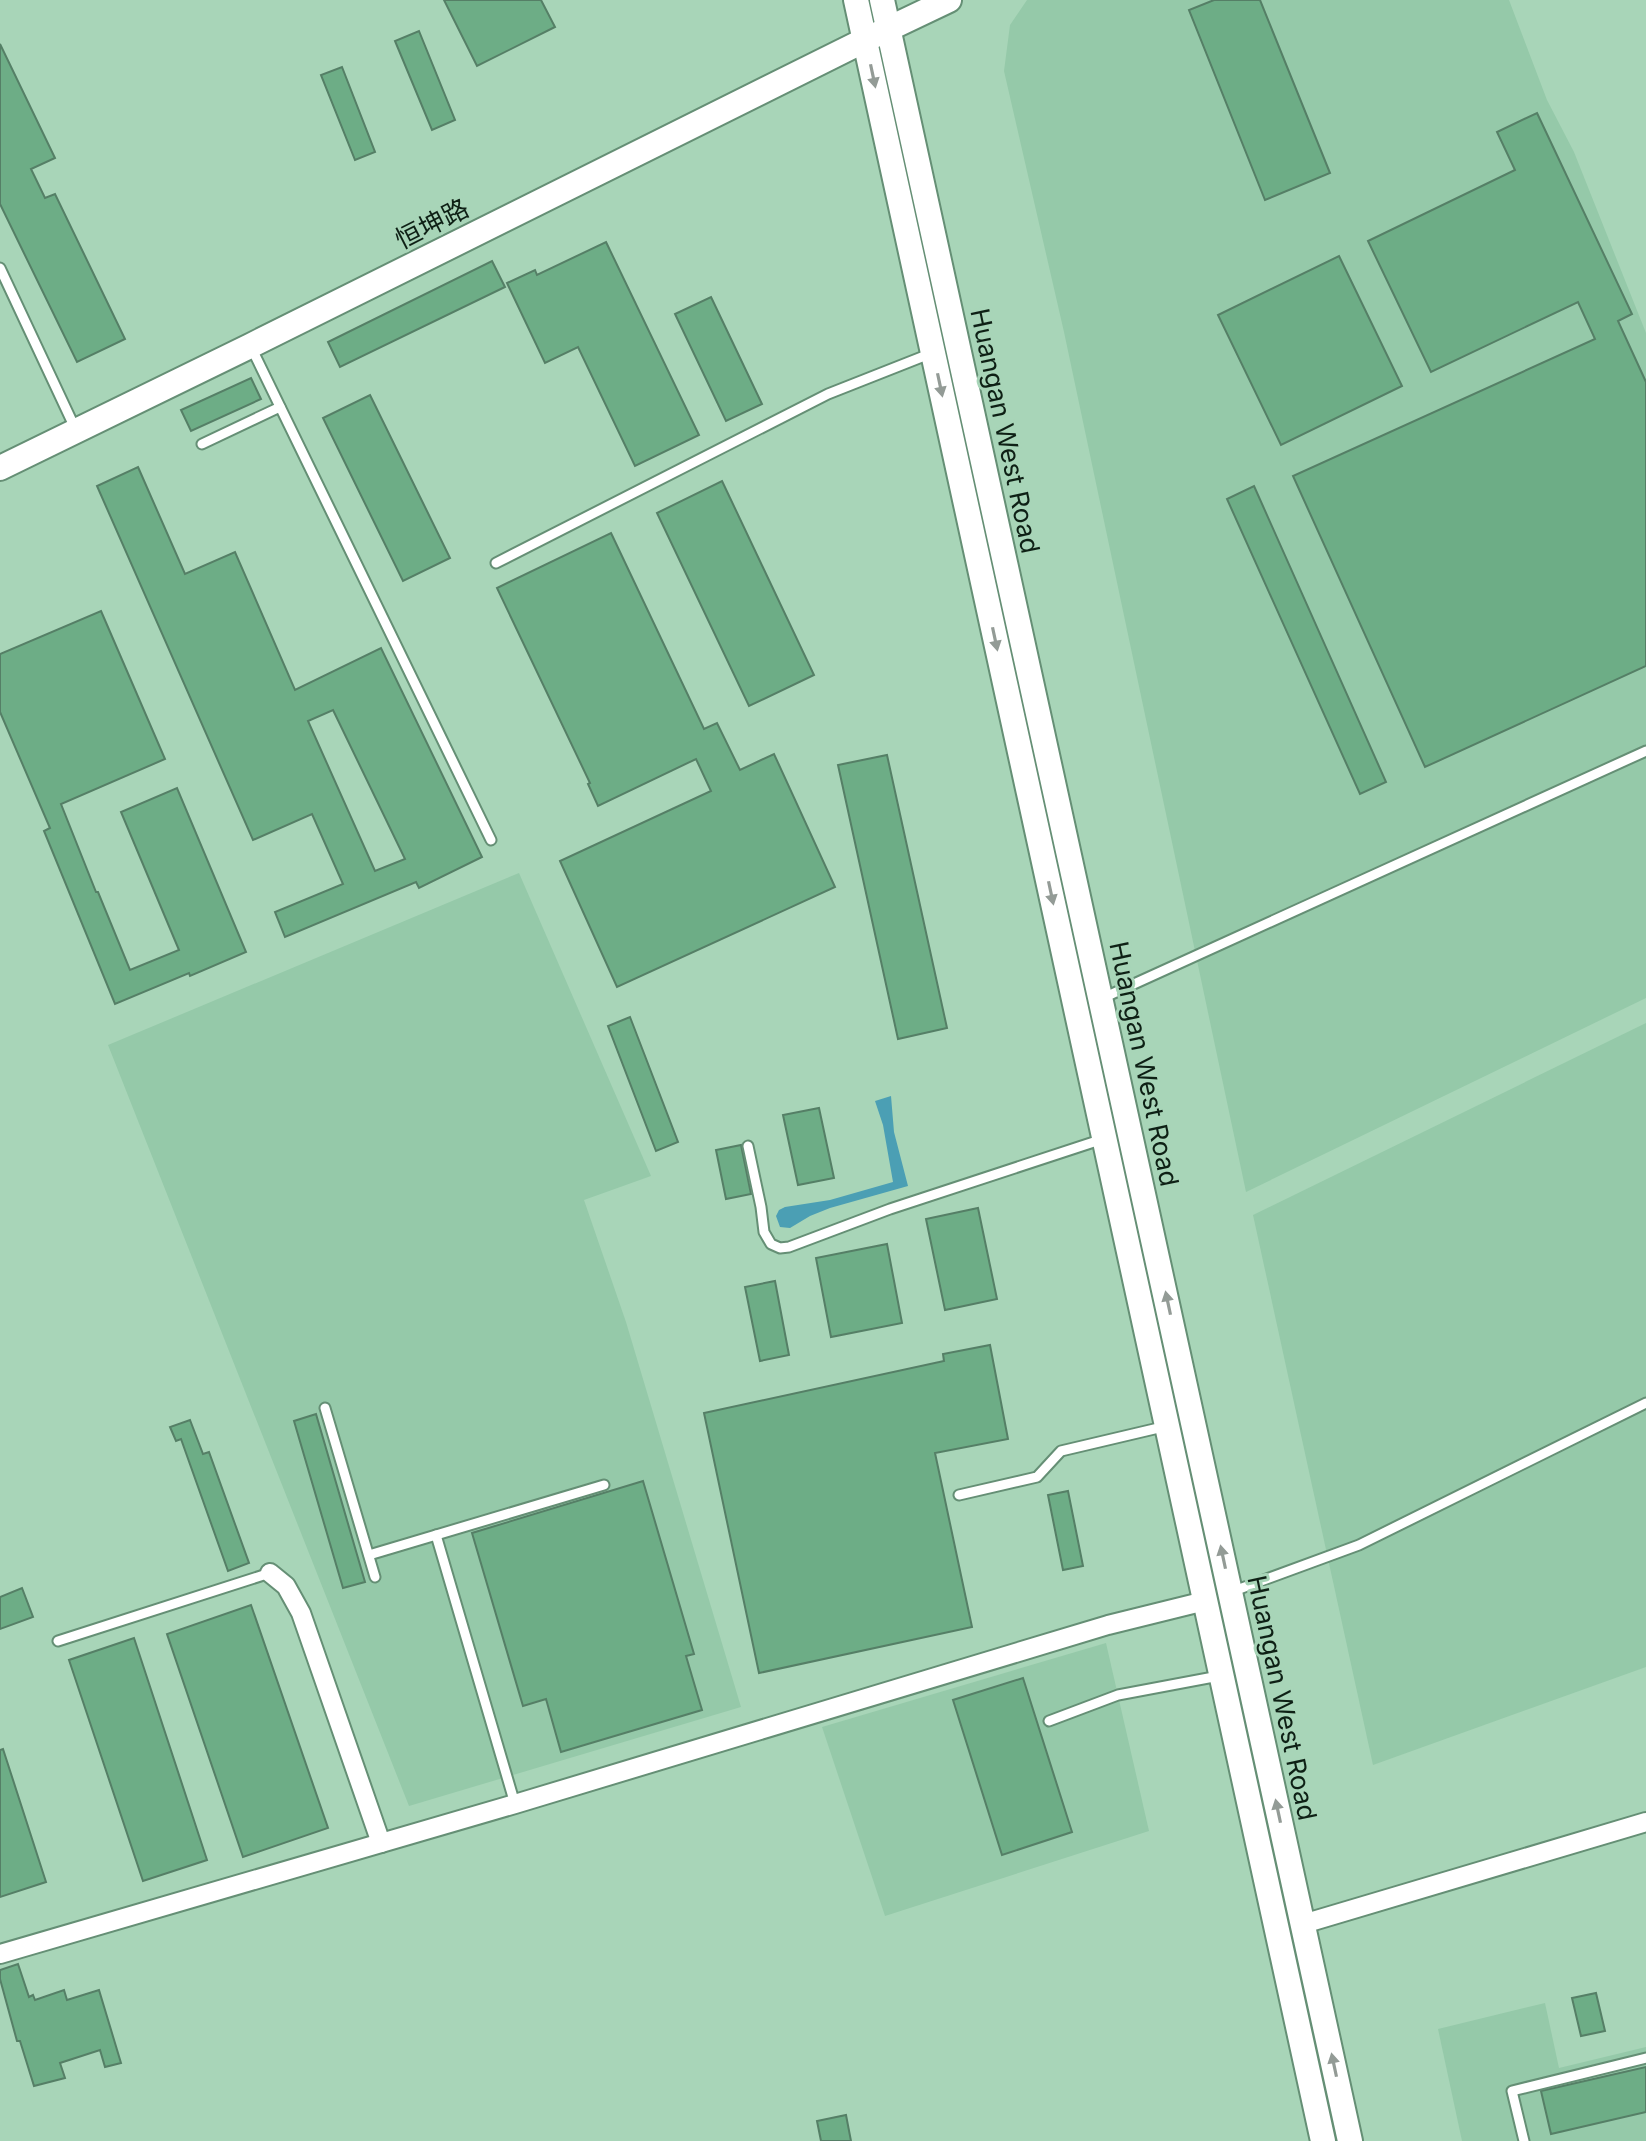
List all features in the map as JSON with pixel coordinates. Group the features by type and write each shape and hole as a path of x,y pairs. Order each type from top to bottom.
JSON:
{"street":[{"name":"Huangan West Road","path":"856,0 1323,2141"},
{"name":"Huangan West Road","path":"882,0 1350,2141"},
{"name":"恒坤路","path":"0,468 949,0"},
{"path":"270,1573 286,1586 301,1613 381,1843"},
{"path":"0,1954 515,1804 1108,1625 1205,1601"},
{"path":"1303,1924 1646,1822"}],"lane":[{"path":"0,268 76,431"},
{"path":"250,346 491,840"},
{"path":"496,563 828,394 933,352"},
{"path":"202,444 280,407"},
{"path":"1101,999 1646,751"},
{"path":"748,1146 764,1232 771,1244 780,1248 1104,1138"},
{"path":"1231,1592 1359,1545 1646,1403"},
{"path":"325,1408 375,1577"},
{"path":"959,1495 1037,1477 1061,1451 1167,1426"},
{"path":"369,1555 604,1485"},
{"path":"436,1535 515,1804"},
{"path":"58,1641 270,1573"},
{"path":"1049,1721 1118,1695 1222,1676"},
{"path":"1524,2141 1512,2091 1646,2058"}],"shaded area":[{"path":"1027,0 1509,0 1547,100 1574,152 1646,333 1646,998 1246,1192 1064,332 1004,71 1010,25"},
{"path":"519,873 651,1176 584,1200 626,1322 741,1707 409,1806 108,1045"},
{"path":"1646,1023 1646,1667 1373,1765 1253,1215"},
{"path":"1106,1643 1149,1831 885,1916 822,1727"},
{"path":"1545,2003 1559,2068 1646,2047 1646,2141 1462,2141 1438,2029"}],"water":[{"path":"891,1096 894,1132 908,1186 830,1208 790,1228 780,1227 776,1216 785,1207 830,1200 893,1182 883,1125 875,1101"}],"building":[{"path":"444,0 541,0 555,27 477,66"},
{"path":"1214,0 1260,0 1330,173 1265,200 1189,10"},
{"path":"419,31 455,120 432,130 395,41"},
{"path":"0,44 55,158 31,169 45,198 55,194 125,339 77,362 0,204"},
{"path":"342,67 375,152 355,160 321,75"},
{"path":"1537,113 1632,314 1618,321 1646,382 1646,666 1425,767 1293,476 1595,339 1578,302 1431,372 1368,241 1515,170 1497,132"},
{"path":"606,242 699,435 635,466 578,347 545,363 507,283 535,270 537,275"},
{"path":"1339,256 1402,386 1281,445 1218,315"},
{"path":"492,261 505,287 340,367 328,342"},
{"path":"711,297 762,404 726,421 675,314"},
{"path":"251,378 261,399 191,431 181,410"},
{"path":"370,395 450,558 403,581 323,418"},
{"path":"138,467 185,574 235,552 295,690 381,648 482,857 419,888 416,882 285,937 275,912 343,884 312,814 253,840 97,486","holes":["333,710 405,859 375,871 308,721"]},
{"path":"722,481 814,675 749,706 657,513"},
{"path":"1254,486 1386,782 1360,794 1227,499"},
{"path":"611,533 704,729 717,723 740,770 774,754 835,887 617,987 560,861 711,791 696,759 598,806 590,783 497,588"},
{"path":"101,611 165,759 61,804 96,892 130,970 179,950 121,812 177,788 246,952 115,1004 44,831 50,828 0,712 0,654"},
{"path":"887,755 947,1028 898,1039 838,765"},
{"path":"630,1017 678,1142 656,1151 608,1026"},
{"path":"819,1108 834,1178 798,1185 783,1115"},
{"path":"741,1145 751,1194 726,1199 716,1150"},
{"path":"978,1208 997,1299 945,1310 926,1219"},
{"path":"887,1244 902,1323 831,1337 816,1258"},
{"path":"775,1281 789,1355 760,1361 745,1287"},
{"path":"990,1345 1008,1439 935,1453 972,1627 759,1673 704,1413 944,1361 943,1354"},
{"path":"316,1414 365,1582 343,1588 294,1421"},
{"path":"190,1420 203,1454 209,1452 249,1563 228,1571 181,1439 176,1441 170,1427"},
{"path":"643,1481 694,1654 686,1656 702,1710 561,1752 546,1699 523,1706 472,1533"},
{"path":"1068,1491 1083,1566 1063,1570 1048,1495"},
{"path":"22,1588 33,1617 0,1629 0,1597"},
{"path":"251,1605 328,1828 243,1857 167,1634"},
{"path":"134,1638 207,1860 143,1881 69,1660"},
{"path":"1023,1678 1072,1832 1002,1855 953,1700"},
{"path":"3,1749 46,1882 0,1897 0,1750"},
{"path":"18,1964 29,1997 33,1995 35,2000 64,1990 67,2000 99,1990 121,2063 105,2067 100,2050 60,2063 65,2078 34,2086 20,2041 17,2041 0,1979 0,1970"},
{"path":"1596,1993 1605,2031 1581,2036 1572,1998"},
{"path":"1646,2067 1646,2112 1551,2134 1541,2091"},
{"path":"846,2115 851,2141 821,2141 817,2121"}]}
